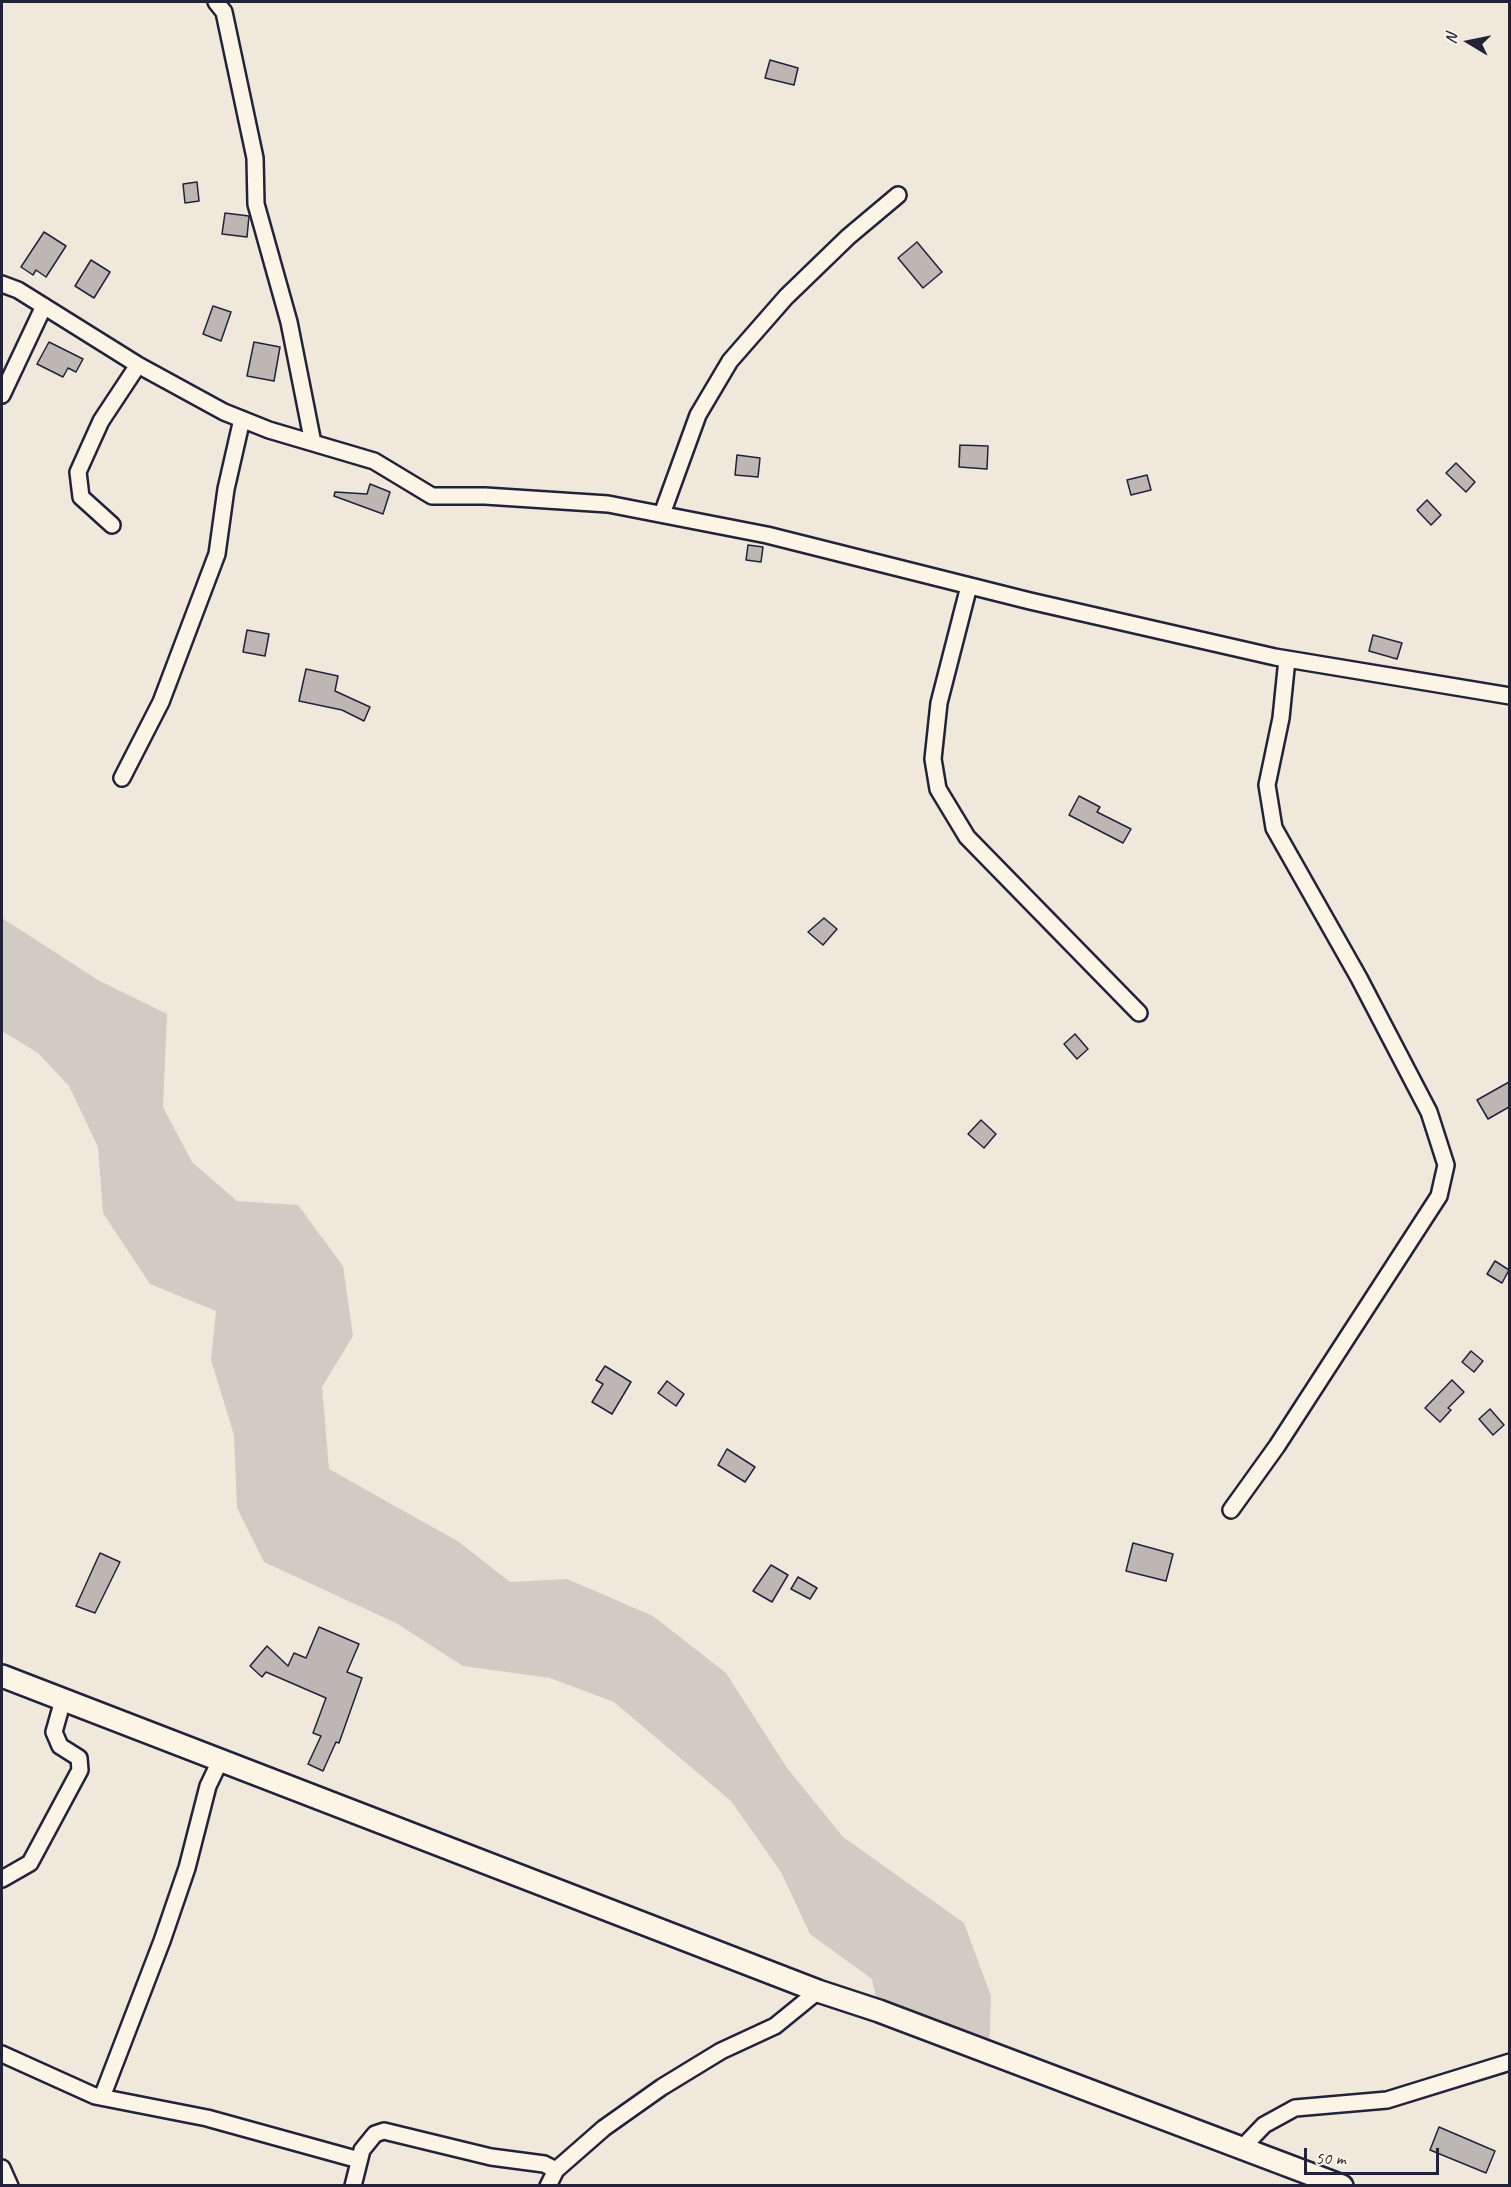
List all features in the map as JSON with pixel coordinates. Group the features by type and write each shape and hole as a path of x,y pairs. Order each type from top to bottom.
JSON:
{"street":[{"path":"216,2 224,12 255,158 256,204 289,322 313,443"},
{"path":"662,514 698,415 730,361 786,297 849,237 898,195"},
{"path":"2,284 44,306 138,365 242,419 313,443 374,460 432,496 485,496 608,504 662,514 767,535 969,586 1287,659 1509,696"},
{"path":"2,395 44,306"},
{"path":"112,525 81,497 78,472 101,422 138,365"},
{"path":"122,778 161,702 217,554 226,489 242,419"},
{"path":"969,586 939,703 933,759 938,789 968,837 1139,1013"},
{"path":"1231,1510 1276,1446 1439,1196 1446,1165 1429,1112 1359,978 1274,828 1267,785 1281,718 1287,659"},
{"path":"2,1676 818,1991 879,2011 1342,2186"},
{"path":"2,1880 30,1863 80,1770 79,1758 60,1746 54,1732 63,1700"},
{"path":"102,2097 162,1941 187,1868 208,1786 220,1761"},
{"path":"548,2186 556,2170 604,2128 662,2087 721,2051 775,2026 818,1991"},
{"path":"2,2054 102,2097 207,2118 359,2160"},
{"path":"1242,2148 1264,2125 1294,2108 1387,2100 1509,2062"},
{"path":"353,2186 362,2150 375,2134 393,2132 491,2157 544,2164 556,2170"},
{"path":"2,2169 9,2186"}],"shaded area":[{"path":"2,918 98,980 167,1014 163,1107 192,1162 237,1201 298,1205 343,1266 353,1336 322,1387 329,1469 459,1542 510,1582 567,1579 653,1616 726,1673 787,1768 843,1837 964,1923 991,1996 989,2054 879,2011 872,1979 810,1934 781,1872 731,1801 614,1702 550,1678 463,1666 396,1623 264,1562 237,1508 234,1435 211,1360 216,1311 150,1284 103,1213 98,1147 69,1086 38,1053 2,1031"}],"building":[{"path":"770,60 798,68 794,85 765,78"},
{"path":"197,182 199,201 185,203 183,184"},
{"path":"225,213 249,216 247,237 222,234"},
{"path":"44,232 66,246 46,277 36,270 33,275 21,267"},
{"path":"917,242 942,272 923,288 898,258"},
{"path":"91,260 110,272 94,298 75,286"},
{"path":"213,306 231,312 221,341 203,334"},
{"path":"49,342 83,359 76,372 68,368 63,377 37,364"},
{"path":"254,342 280,347 274,381 247,376"},
{"path":"960,445 988,446 987,469 959,467"},
{"path":"737,455 760,458 758,477 735,475"},
{"path":"1456,463 1475,482 1466,492 1446,473"},
{"path":"1147,475 1151,490 1131,495 1127,480"},
{"path":"370,484 390,492 383,514 334,496 335,492 367,494"},
{"path":"1427,500 1441,515 1431,525 1417,510"},
{"path":"748,545 763,547 761,562 746,560"},
{"path":"247,630 269,634 265,656 243,652"},
{"path":"1373,635 1402,643 1397,659 1369,651"},
{"path":"306,669 338,676 335,691 370,707 364,721 342,710 299,701"},
{"path":"1079,796 1100,807 1097,812 1131,829 1123,843 1069,815"},
{"path":"824,918 837,929 823,945 808,932"},
{"path":"1075,1034 1088,1049 1077,1059 1064,1044"},
{"path":"1509,1082 1509,1107 1488,1119 1477,1100"},
{"path":"981,1120 996,1134 984,1148 968,1134"},
{"path":"1495,1261 1509,1270 1502,1283 1487,1274"},
{"path":"1471,1351 1483,1361 1474,1372 1462,1362"},
{"path":"605,1366 631,1382 612,1414 592,1402 603,1384 596,1380"},
{"path":"1452,1380 1464,1392 1448,1408 1451,1410 1440,1422 1425,1408"},
{"path":"667,1381 684,1394 676,1406 658,1393"},
{"path":"1490,1409 1504,1425 1493,1435 1479,1419"},
{"path":"727,1449 755,1467 745,1482 718,1465"},
{"path":"1133,1543 1173,1554 1166,1581 1126,1571"},
{"path":"100,1553 120,1562 95,1613 76,1606"},
{"path":"771,1565 788,1575 772,1602 753,1591"},
{"path":"798,1577 817,1588 810,1599 791,1589"},
{"path":"319,1627 359,1644 347,1672 362,1678 339,1743 336,1742 323,1771 308,1764 321,1736 313,1733 326,1698 266,1672 262,1677 250,1666 267,1646 288,1666 294,1653 306,1658"},
{"path":"1439,2127 1495,2151 1486,2173 1430,2150"}]}
